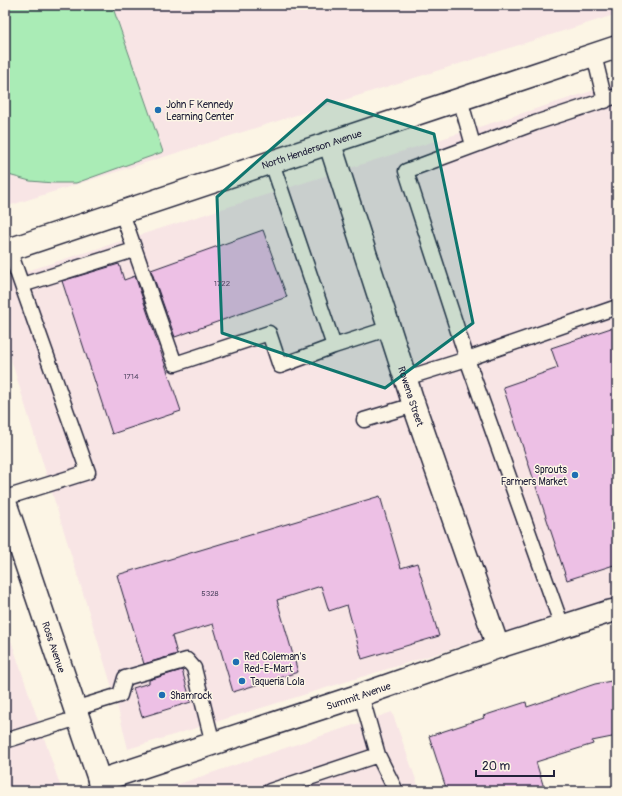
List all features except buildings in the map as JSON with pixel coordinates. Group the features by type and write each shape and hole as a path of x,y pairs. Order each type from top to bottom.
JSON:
{"street":[{"name":"North Henderson Avenue","path":"7,250 330,144 617,47"},
{"name":"Rowena Street","path":"330,144 414,405 498,647"},
{"name":"Ross Avenue","path":"5,502 10,530 101,786"},
{"name":"Summit Avenue","path":"101,786 213,744 361,695 498,647 617,610"}],"lane":[{"path":"562,626 467,359 406,170 535,123 611,99 594,55"},
{"path":"460,99 473,145"},
{"path":"272,163 334,346"},
{"path":"122,212 175,364 269,333 280,366 334,346 390,328"},
{"path":"5,498 88,472 22,285 7,250"},
{"path":"22,285 134,250"},
{"path":"406,378 467,359 617,307"},
{"path":"364,420 414,405"},
{"path":"5,741 120,695 125,678 187,660 194,668 213,744"},
{"path":"361,695 378,755 396,791"},
{"path":"270,791 378,755"}],"highlighted area":[{"path":"327,100 434,134 473,323 385,388 222,333 217,197"}],"shaded area":[{"name":"John F Kennedy Learning Center","path":"5,5 617,5 617,14 5,207"},
{"path":"617,83 617,598 128,749 115,697 5,340 5,278"},
{"path":"5,623 62,791 5,791"},
{"path":"392,712 420,791 158,791"}],"green space":[{"path":"5,5 112,5 163,152 76,183 30,181 5,174"}],"place":[{"name":"John F Kennedy Learning Center","path":"158,110"},
{"name":"Sprouts Farmers Market","path":"575,475"},
{"name":"Red Coleman's Red-E-Mart","path":"236,662"},
{"name":"Taqueria Lola","path":"242,681"},
{"name":"Shamrock","path":"162,695"}]}
